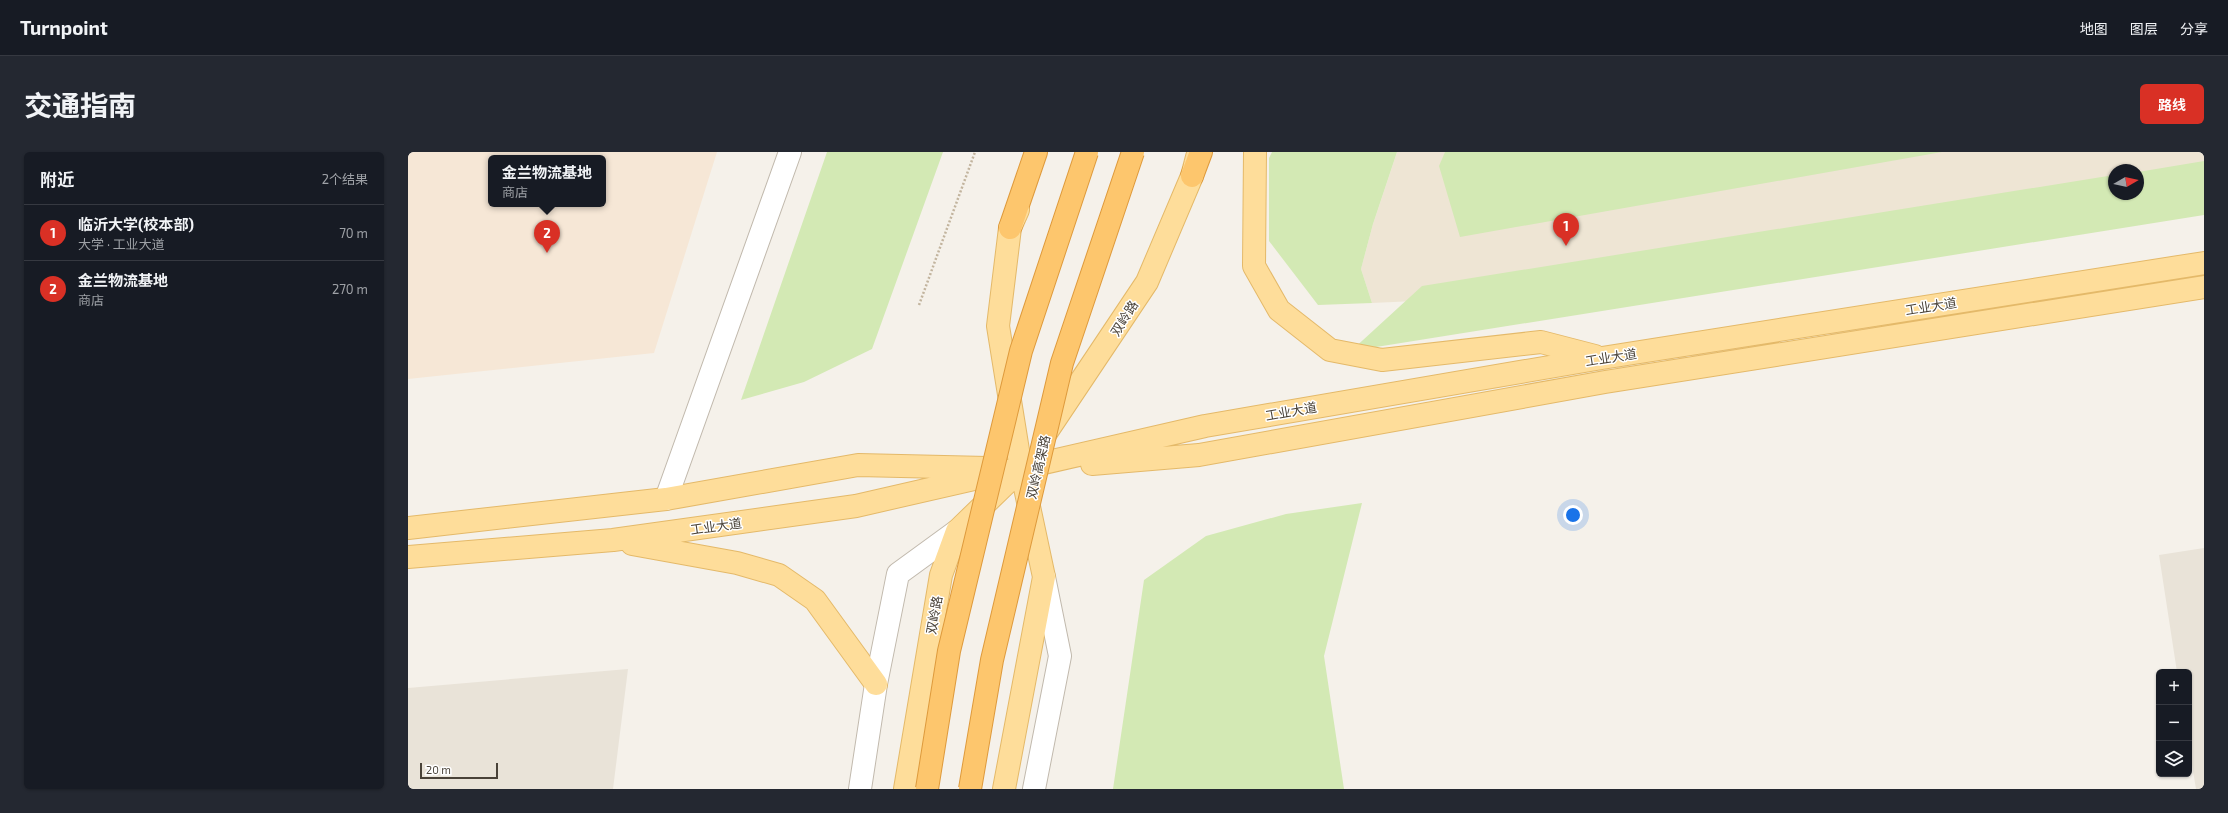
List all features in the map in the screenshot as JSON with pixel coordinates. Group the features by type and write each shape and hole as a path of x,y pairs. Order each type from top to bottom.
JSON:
{"highway":[{"path":"1010,228 1036,152"},
{"path":"927,789 949,651 1021,351 1087,152"},
{"name":"双岭高架路","path":"970,789 992,660 1062,363 1133,152"},
{"path":"1192,176 1200,152"}],"main road":[{"path":"1004,789 1044,577 1021,469 998,326 1010,228 1044,152"},
{"path":"1255,152 1254,266 1279,310 1330,350 1382,360 1541,342 1602,358"},
{"name":"双岭路","path":"906,789 941,575 957,531 1021,469 1110,340 1147,282 1192,176"},
{"name":"工业大道","path":"408,557 613,540 856,506 1205,426 1602,358 2204,263"},
{"name":"工业大道","path":"408,528 666,499 858,465 1021,469 1198,455 1605,382 2204,287"},
{"path":"613,540 737,563 779,575 815,600 876,684"}],"street":[{"path":"666,499 790,152"},
{"path":"1010,228 1030,152"},
{"path":"1192,176 1207,152"},
{"path":"860,789 876,684 898,574 957,531"},
{"path":"1034,789 1060,656 1044,577"}],"path":[{"path":"919,305 974,152"}],"shaded area":[{"path":"408,152 717,152 654,353 408,379"},
{"path":"1397,152 2204,152 2204,171 2144,182 2144,164 2108,164 2108,188 1436,300 1372,303 1361,269 1373,224"},
{"path":"2204,548 2204,789 2196,789 2192,765 2192,669 2177,669 2159,555"},
{"path":"628,669 613,789 408,789 408,688"}],"green space":[{"path":"827,152 943,152 872,349 804,382 741,400"},
{"path":"1272,152 1397,152 1373,224 1361,269 1372,303 1318,305 1269,241 1269,158"},
{"path":"1445,152 1942,152 1460,237 1439,166"},
{"path":"2204,161 2204,215 1351,351 1422,286 2108,176 2108,200 2144,200 2144,171"},
{"path":"1362,503 1324,656 1344,789 1113,789 1144,580 1206,536 1286,514"}],"place":[{"name":"临沂大学(校本部)","path":"1566,246"},
{"name":"金兰物流基地","path":"547,253"}]}
